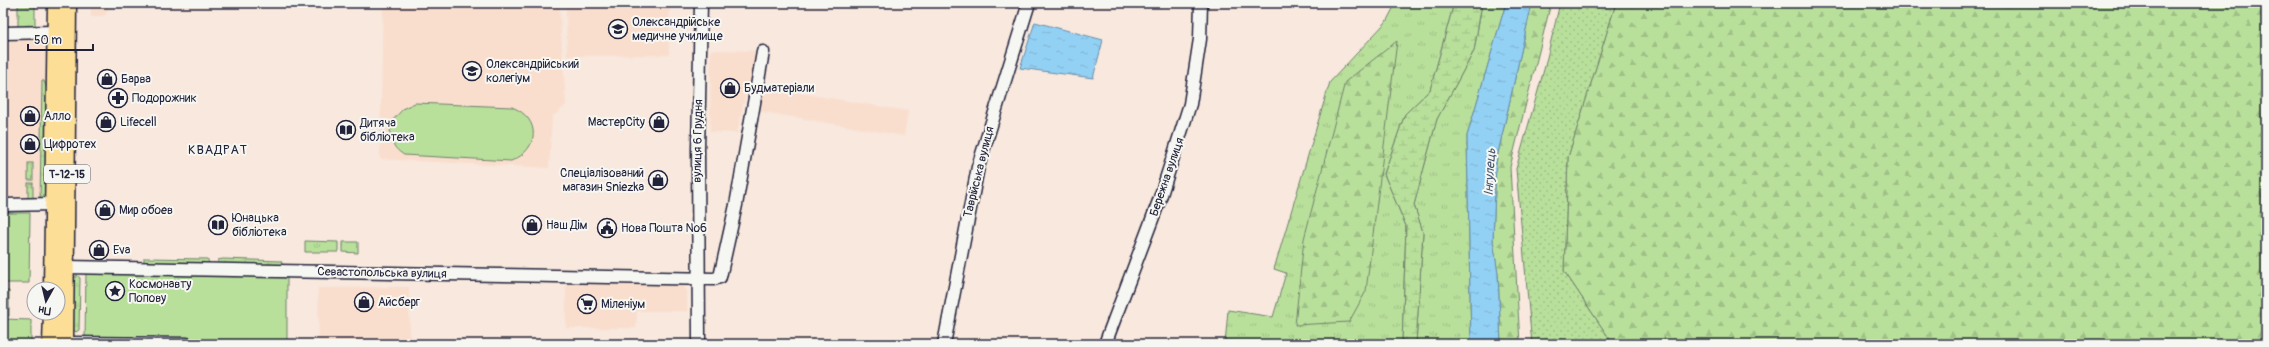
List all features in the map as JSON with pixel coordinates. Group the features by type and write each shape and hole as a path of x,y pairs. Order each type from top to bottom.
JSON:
{"main road":[{"name":"Т-12-15","path":"53,281 60,240 56,3"},
{"name":"Т-12-15","path":"58,343 66,267 54,204 60,186 68,3"},
{"path":"54,321 58,343"}],"street":[{"name":"вулиця 6 Грудня","path":"699,344 697,279 701,3"},
{"name":"Таврійська вулиця","path":"944,344 978,167 1029,3"},
{"name":"Бережна вулиця","path":"1105,344 1160,201 1190,104 1200,39 1201,3"},
{"path":"3,33 56,32"},
{"path":"697,279 714,279 720,277 736,205 763,52"},
{"path":"3,205 54,204"},
{"name":"Севастопольська вулиця","path":"66,267 697,279"},
{"path":"58,343 187,344"}],"shaded area":[{"path":"91,3 107,3 109,8 105,15 91,17"},
{"name":"Олександрійський колегіум","path":"383,3 559,3 566,105 552,117 549,168 380,159"},
{"name":"Олександрійське медичне училище","path":"566,3 670,3 669,55 567,56"},
{"path":"3,37 48,37 51,50 47,61 46,82 51,94 50,200 3,203"},
{"path":"711,50 759,51 754,81 748,84 737,133 710,132"},
{"path":"762,87 908,111 904,136 758,111"},
{"path":"566,282 681,284 687,292 687,311 637,311 636,328 566,328"},
{"name":"Айсберг","path":"409,287 410,344 319,344 318,288"}],"green space":[{"path":"18,3 35,3 35,28 18,28"},
{"path":"1396,3 1454,3 1430,90 1405,114 1384,174 1406,226 1402,344 1225,344 1228,310 1273,317 1286,273 1274,269 1330,82 1386,22"},
{"path":"1454,3 1482,3 1474,51 1437,119 1414,205 1423,232 1416,344 1402,344 1406,226 1384,174 1405,114 1430,90"},
{"path":"1482,3 1506,3 1467,136 1471,344 1416,344 1423,232 1414,205 1437,119 1474,51"},
{"path":"1532,3 1551,3 1510,167 1520,344 1501,344 1498,275 1493,240 1496,162"},
{"path":"1560,3 1616,3 1568,157 1564,271 1613,344 1532,344 1516,169 1545,66"},
{"path":"1616,3 2266,3 2266,344 1613,344 1564,271 1568,157"},
{"path":"1397,41 1366,291 1349,322 1295,325 1304,239 1345,82"},
{"path":"42,80 44,81 49,95 48,202 40,202"},
{"path":"415,103 512,107 522,112 532,126 532,142 527,150 511,161 404,155 396,149 392,141 390,132 391,122 404,108"},
{"path":"28,163 33,163 33,180 28,180"},
{"path":"28,183 33,183 33,203 28,203"},
{"path":"3,213 30,213 29,281 26,281 26,283 3,283"},
{"path":"305,241 338,242 338,252 305,252"},
{"path":"343,242 358,242 358,253 343,252"},
{"path":"144,258 207,259 210,264 144,263"},
{"path":"218,260 281,261 283,266 218,265"},
{"path":"86,272 287,276 287,341 85,338"},
{"path":"77,275 80,278 79,330 76,332 73,329 74,279"},
{"path":"3,291 9,291 9,316 3,315"},
{"path":"3,319 31,321 31,344 3,344"}],"water":[{"name":"Інгулець","path":"1506,3 1532,3 1496,162 1493,240 1498,274 1501,344 1471,344 1467,136"},
{"path":"1035,22 1103,40 1093,78 1020,68"}],"place":[{"name":"Олександрійське медичне училище","path":"618,29"},
{"name":"Олександрійський колегіум","path":"472,71"},
{"name":"Барва","path":"107,79"},
{"name":"Будматеріали","path":"730,88"},
{"name":"Подорожник","path":"118,98"},
{"name":"Алло","path":"30,116"},
{"name":"Lifecell","path":"106,122"},
{"name":"МастерCity","path":"659,122"},
{"name":"Дитяча бібліотека","path":"346,130"},
{"name":"Цифротех","path":"30,144"},
{"name":"Спеціалізований магазин Sniezka","path":"658,180"},
{"name":"Мир обоев","path":"105,210"},
{"name":"Юнацька бібліотека","path":"218,225"},
{"name":"Наш Дім","path":"532,225"},
{"name":"Нова Пошта №6","path":"607,228"},
{"name":"Eva","path":"99,250"},
{"name":"Космонавту Попову","path":"115,291"},
{"name":"Айсберг","path":"364,302"},
{"name":"Міленіум","path":"587,304"}],"district":[{"name":"КВАДРАТ","path":"218,150"}]}
